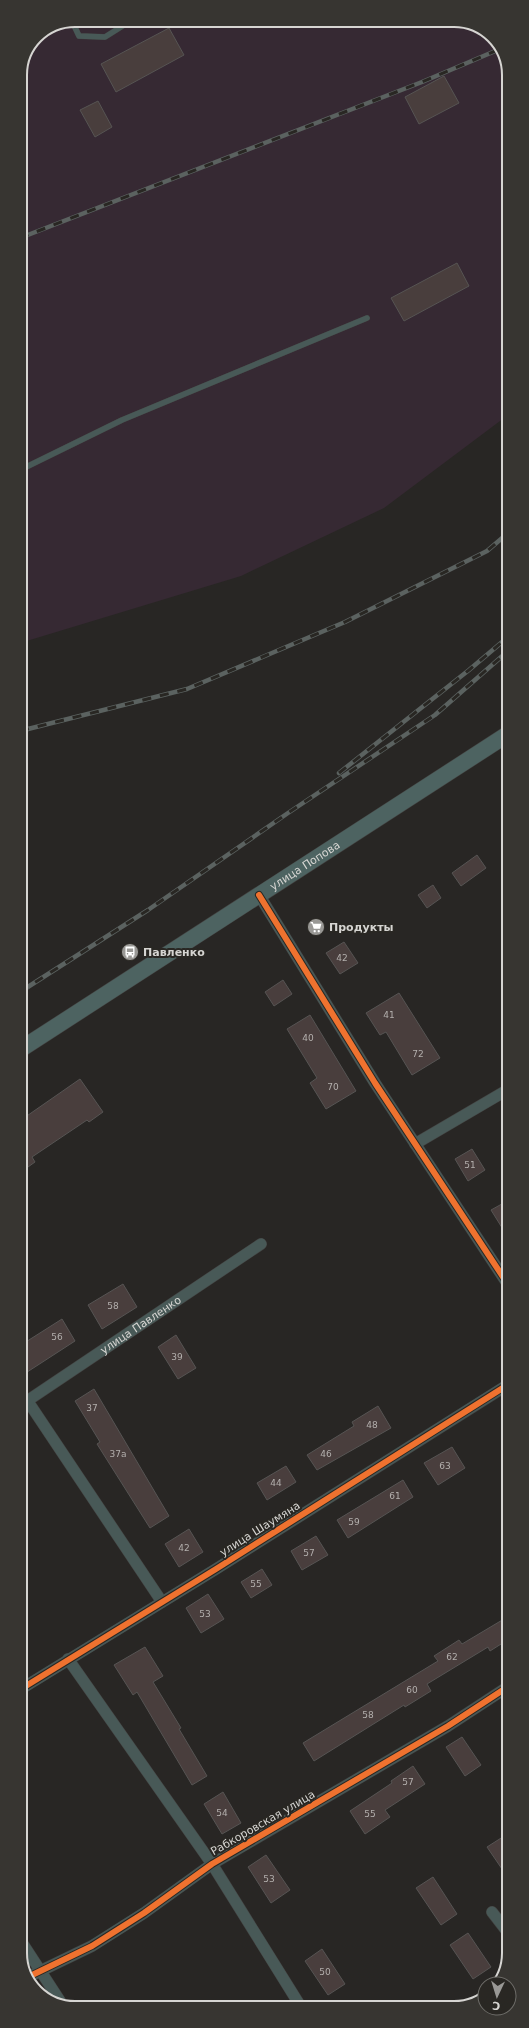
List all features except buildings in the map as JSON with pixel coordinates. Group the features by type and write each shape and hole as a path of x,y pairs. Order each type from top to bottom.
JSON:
{"main road":[{"name":"улица Попова","path":"27,1044 502,738"}],"street":[{"path":"259,895 415,1144 502,1275"},
{"path":"415,1144 502,1093"},
{"name":"улица Павленко","path":"27,1401 261,1244"},
{"name":"улица Шаумяна","path":"27,1684 162,1602 502,1388"},
{"path":"27,1407 162,1602"},
{"path":"68,1659 212,1864 297,2001"},
{"name":"Рабкоровская улица","path":"32,1974 92,1946 144,1913 212,1864 448,1726 502,1691"},
{"path":"492,1912 502,1925"},
{"path":"27,1951 58,1998"}],"lane":[{"path":"75,27 79,36 105,37 121,27"},
{"path":"27,467 122,420 367,318"}],"shaded area":[{"path":"74,27 458,27 473,31 486,39 496,51 501,65 502,74 502,420 384,508 241,576 27,641 27,74 31,56 35,48 48,35 65,28"}],"railway":[{"path":"27,235 422,82 496,51"},
{"path":"27,729 187,689 345,622 487,551 502,538"},
{"path":"339,773 502,642"},
{"path":"27,988 148,910 288,813 435,715 502,656"}],"cycle path":[{"path":"259,895 375,1083 502,1275"},
{"path":"27,1685 216,1569 502,1388"},
{"path":"32,1975 92,1946 144,1913 212,1864 448,1726 502,1691"}],"place":[{"name":"Продукты","path":"316,927"},
{"name":"Павленко","path":"130,952"}]}
